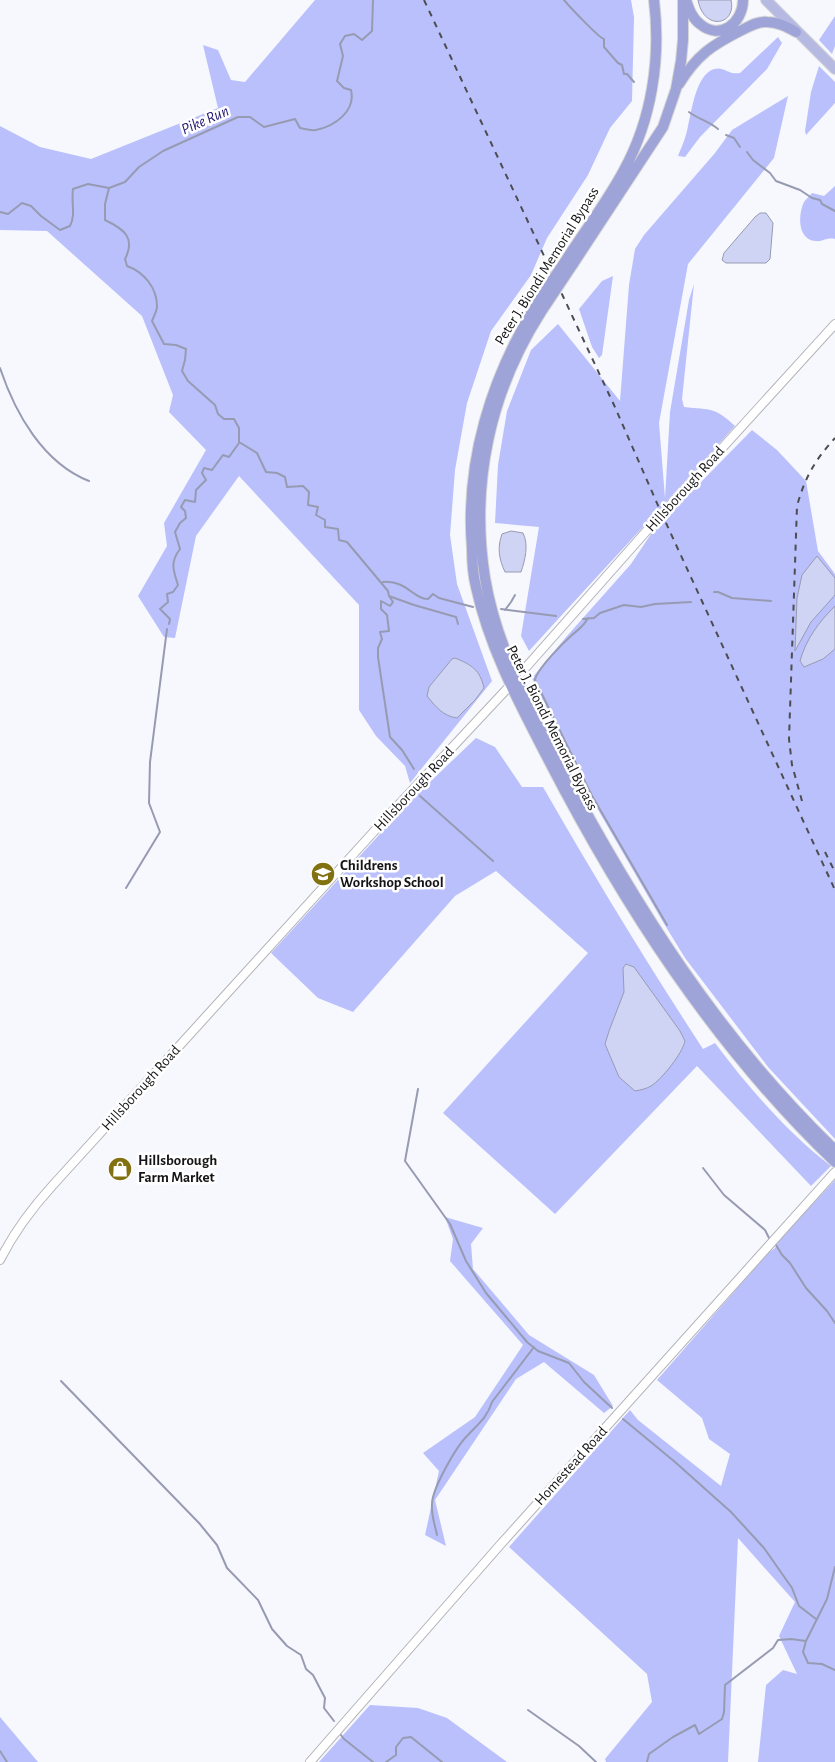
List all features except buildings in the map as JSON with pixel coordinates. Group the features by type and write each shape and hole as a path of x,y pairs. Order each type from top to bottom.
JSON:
{"highway":[{"name":"Peter J. Biondi Memorial Bypass","path":"571,260 621,175 642,127 654,68 656,34 654,0"},
{"name":"Peter J. Biondi Memorial Bypass","path":"685,0 683,40 676,89 663,127 539,309 517,353 495,410 480,489 481,541 487,591 513,682 591,839 616,883 706,1016 775,1100 830,1149 835,1162"},
{"path":"685,0 691,14 699,24 708,29 719,30 729,28 737,21 742,11 743,0"},
{"path":"676,89 692,65 706,50 754,24 762,22 776,23 796,32"}],"main road":[{"path":"760,0 777,13"},
{"path":"766,0 835,69"}],"street":[{"name":"Hillsborough Road","path":"0,1260 16,1230 46,1192 388,816 513,682 650,527 835,324"},
{"name":"Homestead Road","path":"310,1762 500,1545 835,1172"}],"shaded area":[{"path":"315,0 631,0 634,17 632,101 610,128 588,175 547,238 531,275 491,331 467,403 455,470 450,535 457,584 492,681 410,783 405,766 376,736 359,710 359,605 239,476 196,536 175,638 164,637 138,596 167,546 164,523 206,450 169,412 173,395 142,316 47,231 0,230 0,126 40,147 91,159 218,108 203,45 218,50 231,80 245,82"},
{"path":"698,0 731,0 732,8 725,19 713,21 701,10"},
{"path":"835,16 835,46 832,54 819,40"},
{"path":"778,37 782,43 767,69 700,137 685,157 678,156 686,134 695,96 702,79 717,68 732,73 740,73"},
{"path":"819,66 835,82 835,103 806,135 811,92"},
{"path":"788,96 774,158 688,264 659,423 665,498 670,412 689,300 694,284 682,399 684,407 717,412 735,426 529,651 521,636 539,527 495,523 498,465 507,411 531,350 558,324 620,401 629,285 635,249 644,235 715,153 732,130"},
{"path":"835,186 835,239 810,240 805,236 801,226 800,219 804,202 812,193 824,196"},
{"path":"760,213 766,213 773,223 770,259 766,263 726,263 722,260 724,253"},
{"path":"613,276 602,355 599,358 592,347 579,309 602,281"},
{"path":"752,430 777,450 806,481 818,551 835,574 835,1139 768,1067 685,958 582,782 532,678 631,564 653,531"},
{"path":"511,531 523,533 526,542 526,552 521,572 505,572 501,563 499,549 502,534"},
{"path":"817,556 835,578 835,595 811,622 795,651 797,598 802,575"},
{"path":"835,606 835,649 823,659 804,667 800,661 809,638"},
{"path":"455,658 478,672 484,688 457,718 444,713 427,696 429,687 452,659"},
{"path":"476,738 495,747 522,787 543,787 621,919 703,1049 715,1043 769,1109 831,1166 811,1186 697,1066 555,1214 443,1113 588,953 496,871 455,896 353,1012 318,998 271,953 411,800"},
{"path":"626,964 634,967 680,1031 685,1041 676,1059 661,1078 649,1087 635,1091 619,1077 605,1044 624,992 623,968"},
{"path":"835,1180 835,1762 758,1762 766,1685 783,1670 797,1674 779,1636 795,1602 738,1538 728,1762 606,1762 605,1759 652,1702 647,1674 509,1547 630,1410 638,1420 721,1486 730,1454 709,1439 702,1418 657,1380 768,1253 775,1248 778,1241"},
{"path":"445,1217 483,1228 471,1244 473,1269 529,1335 594,1375 613,1406 604,1413 544,1362 516,1379 435,1500 446,1546 425,1535 439,1471 423,1453 475,1417 523,1345 450,1261 453,1239"},
{"path":"370,1705 418,1708 447,1718 507,1762 319,1762"},
{"path":"0,1717 38,1762 0,1762"}],"waterway":[{"name":"Pike Run","path":"0,212 8,214 22,203 31,206 60,230 70,226 72,222 73,189 88,184 109,188 125,182 139,167 163,151 238,117 250,117 264,127 295,119 300,128 308,130 316,130 330,125 347,111 352,98 351,90 344,88 337,81 343,56 340,44 345,36 354,34 362,40 372,31 373,0"},
{"path":"564,0 590,28 604,39 604,47 622,65 624,74 627,74 634,82"},
{"path":"689,112 718,129"},
{"path":"726,135 734,138 740,147"},
{"path":"747,152 776,181 820,200 822,204 835,211"},
{"path":"109,188 105,204 105,220 118,227 126,235 129,240 125,259 127,266 139,272 155,293 157,306 152,321 164,344 176,345 186,349 182,371 188,381 215,405 218,414 224,419 234,419 239,428 239,442 257,453 266,472 277,473 285,477 287,487 303,486 309,492 308,505 318,507 316,515 325,520 325,527 338,529 339,540 347,542 388,591 393,602 390,606 381,601 381,609 387,615 389,631 380,632 382,639 378,648 378,657 390,737 402,750 414,769"},
{"path":"0,368 14,402 33,435 58,462 73,473 89,481"},
{"path":"169,624 170,619 160,609 168,602 167,594 173,592 178,585 173,566 180,549 175,532 180,523 186,518 185,511 181,507 185,500 195,502 196,490 206,480 202,473 204,468 212,470 223,455 229,457 239,443"},
{"path":"383,582 404,586 423,598 428,599 433,594 439,598 473,607"},
{"path":"714,592 732,598 771,601"},
{"path":"505,610 515,595"},
{"path":"389,596 456,617 458,624"},
{"path":"583,619 594,618 600,613 624,605 641,607 655,604 691,602"},
{"path":"501,609 556,616"},
{"path":"588,618 551,656 540,669 535,680 591,794 667,925"},
{"path":"126,888 160,832 149,803 150,762 167,629"},
{"path":"420,796 493,861"},
{"path":"418,1089 405,1161 450,1224 466,1261 486,1293 527,1342 538,1351 569,1363 584,1382 612,1408"},
{"path":"703,1168 724,1195 765,1230 769,1238"},
{"path":"776,1245 806,1288 835,1323"},
{"path":"437,1535 432,1504 445,1468 462,1441 485,1417 492,1402 534,1347"},
{"path":"61,1381 199,1523 217,1545 227,1568 258,1600 272,1629 287,1646 301,1655 306,1669 313,1675 325,1698 324,1708 334,1721"},
{"path":"623,1419 731,1512 764,1548 792,1588 799,1606 816,1619"},
{"path":"835,1567 827,1599 806,1641 803,1652 808,1663 822,1664 835,1670"},
{"path":"647,1762 649,1754 673,1737 695,1725 699,1734 722,1719 725,1685 773,1648 778,1640 806,1641"},
{"path":"528,1710 579,1746 596,1762"},
{"path":"341,1735 373,1762"},
{"path":"386,1762 396,1755 396,1747 403,1738 411,1737 442,1762"},
{"path":"0,1751 7,1762"}],"railway":[{"path":"424,0 614,405 660,510 835,890"},
{"path":"802,801 792,765 789,739 797,506 812,469 835,438"},
{"path":"825,852 835,872"}],"place":[{"name":"Childrens Workshop School","path":"323,874"},
{"name":"Hillsborough Farm Market","path":"120,1169"}]}
